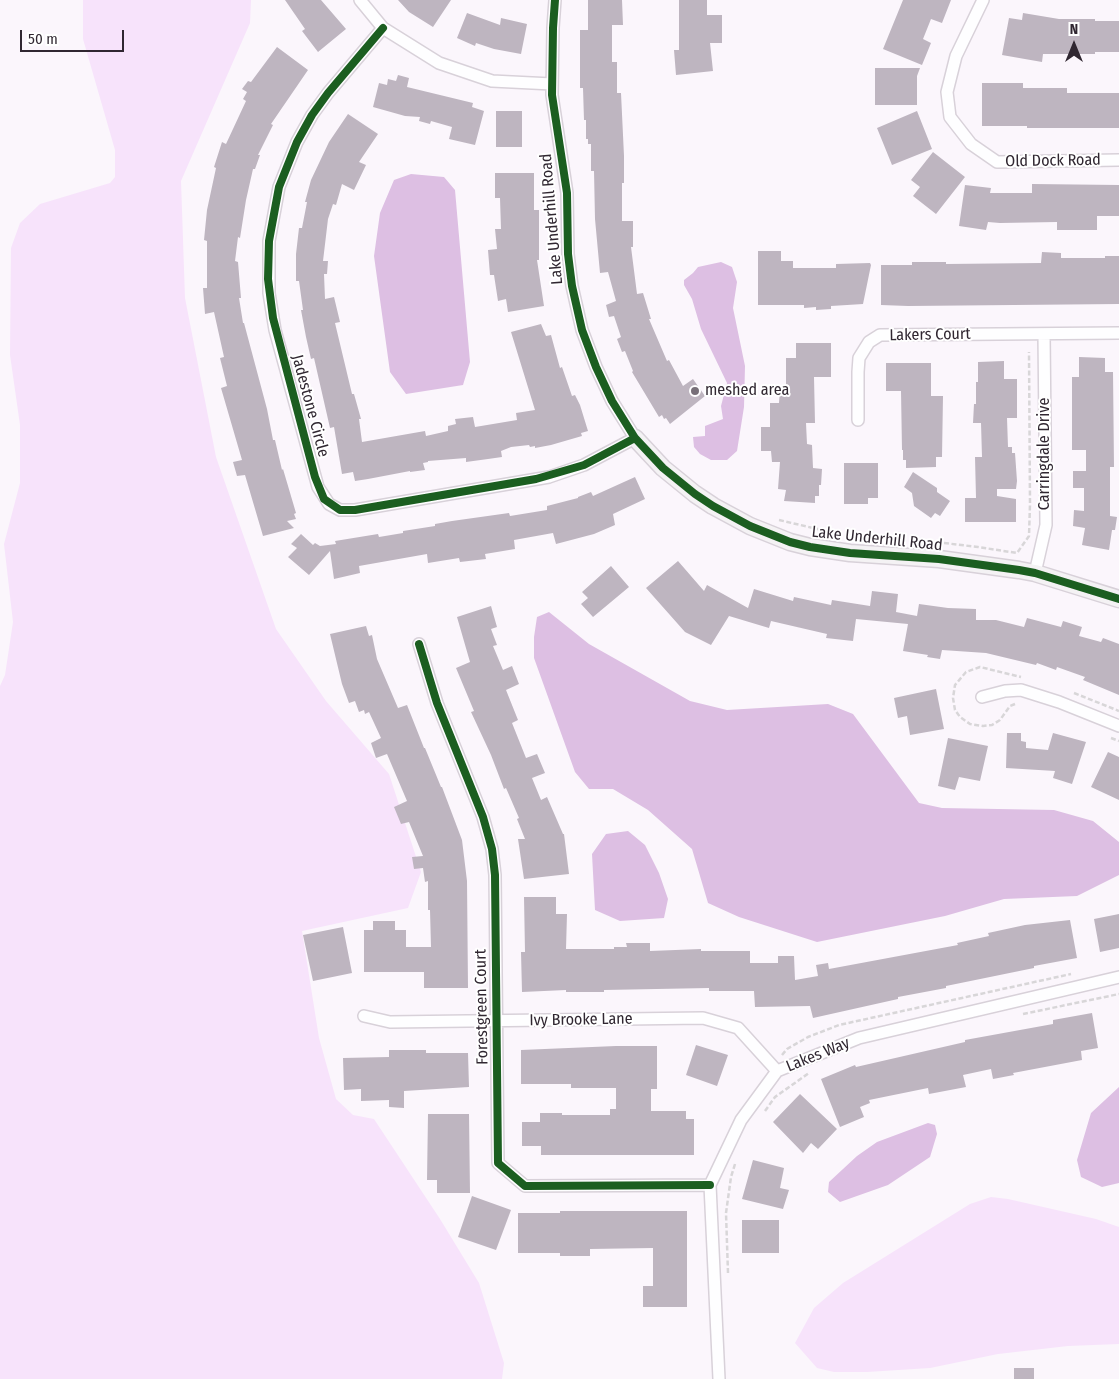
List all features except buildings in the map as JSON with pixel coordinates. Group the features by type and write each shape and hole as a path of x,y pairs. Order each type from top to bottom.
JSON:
{"street":[{"path":"360,0 383,28 439,62 492,81 552,84"},
{"name":"Lake Underhill Road","path":"555,0 552,84 567,192 569,263 578,315 596,367 612,401 635,438 663,468 695,494 734,518 777,537 810,547 836,551 948,560 1035,573 1119,599"},
{"name":"Old Dock Road","path":"983,0 956,56 947,92 950,116 971,144 997,162 1119,160"},
{"name":"Jadestone Circle","path":"383,28 320,104 297,142 279,187 269,241 268,279 272,318 315,477 324,499 328,504 340,510 355,510 536,480 584,466 635,438"},
{"path":"1044,334 1119,333"},
{"name":"Lakers Court","path":"858,420 858,364 865,347 876,337 885,334 1044,334"},
{"name":"Carringdale Drive","path":"1035,573 1046,525 1044,334"},
{"name":"Forestgreen Court","path":"419,644 437,704 491,839 495,875 498,1163 526,1186 710,1184"},
{"path":"982,697 1005,691 1021,690 1119,726"},
{"name":"Lakes Way","path":"719,1379 710,1184 741,1120 777,1071 859,1038 1119,977"},
{"name":"Ivy Brooke Lane","path":"364,1016 390,1022 703,1018 738,1028 777,1071"}],"path":[{"path":"943,543 1017,553 1029,536 1029,352"},
{"path":"778,520 850,537"},
{"path":"782,1055 787,1049 808,1037 839,1025 1071,974"},
{"path":"1023,1014 1119,994"},
{"path":"760,1118 775,1098 810,1072"},
{"path":"727,1275 726,1213 731,1177 735,1164"}],"shaded area":[{"path":"83,0 251,0 250,23 181,181 185,298 216,457 276,629 326,701 389,774 421,872 408,908 302,931 319,1038 336,1099 353,1115 374,1119 440,1219 479,1283 504,1363 502,1379 0,1379 0,686 5,675 13,622 4,544 20,483 20,425 10,355 11,248 20,223 40,204 110,183 115,177 115,150 83,39"},
{"path":"411,174 444,177 455,190 470,362 463,385 406,394 390,372 374,256 380,213 394,180"},
{"path":"721,262 732,267 737,282 733,308 745,366 744,407 737,451 727,460 711,460 700,454 694,447 693,437 705,436 705,426 723,419 721,406 727,383 701,329 692,299 684,285 684,280 698,267"},
{"path":"549,612 589,644 690,701 727,710 828,704 853,714 919,803 942,808 1054,810 1093,821 1119,842 1119,875 1077,896 1004,899 945,916 817,942 739,917 708,903 692,849 648,810 613,789 589,789 575,772 534,658 534,637 537,617"},
{"path":"628,831 645,845 659,873 668,899 664,918 620,921 595,910 592,854 606,834"},
{"path":"1119,1087 1119,1183 1102,1187 1081,1177 1077,1160 1091,1113"},
{"path":"928,1123 935,1125 937,1134 930,1157 888,1185 840,1202 828,1192 829,1182 857,1156 877,1142"},
{"path":"991,1197 1008,1199 1096,1219 1119,1227 1119,1344 1068,1346 998,1354 930,1368 834,1372 817,1368 795,1343 814,1308 843,1283 970,1204"}],"cycle path":[{"path":"555,0 552,95 567,193 568,254 572,286 582,330 596,367 612,401 635,438 663,468 713,506 750,526 790,542 850,553 939,559 1019,570 1035,573 1119,599"},
{"path":"383,28 328,93 312,115 297,142 279,187 269,241 268,279 273,318 315,477 324,499 340,510 355,510 536,479 584,465 635,438"},
{"path":"419,644 437,703 483,817 492,849 495,875 498,1163 525,1186 710,1185"}],"place":[{"name":"meshed area","path":"695,391"}]}
